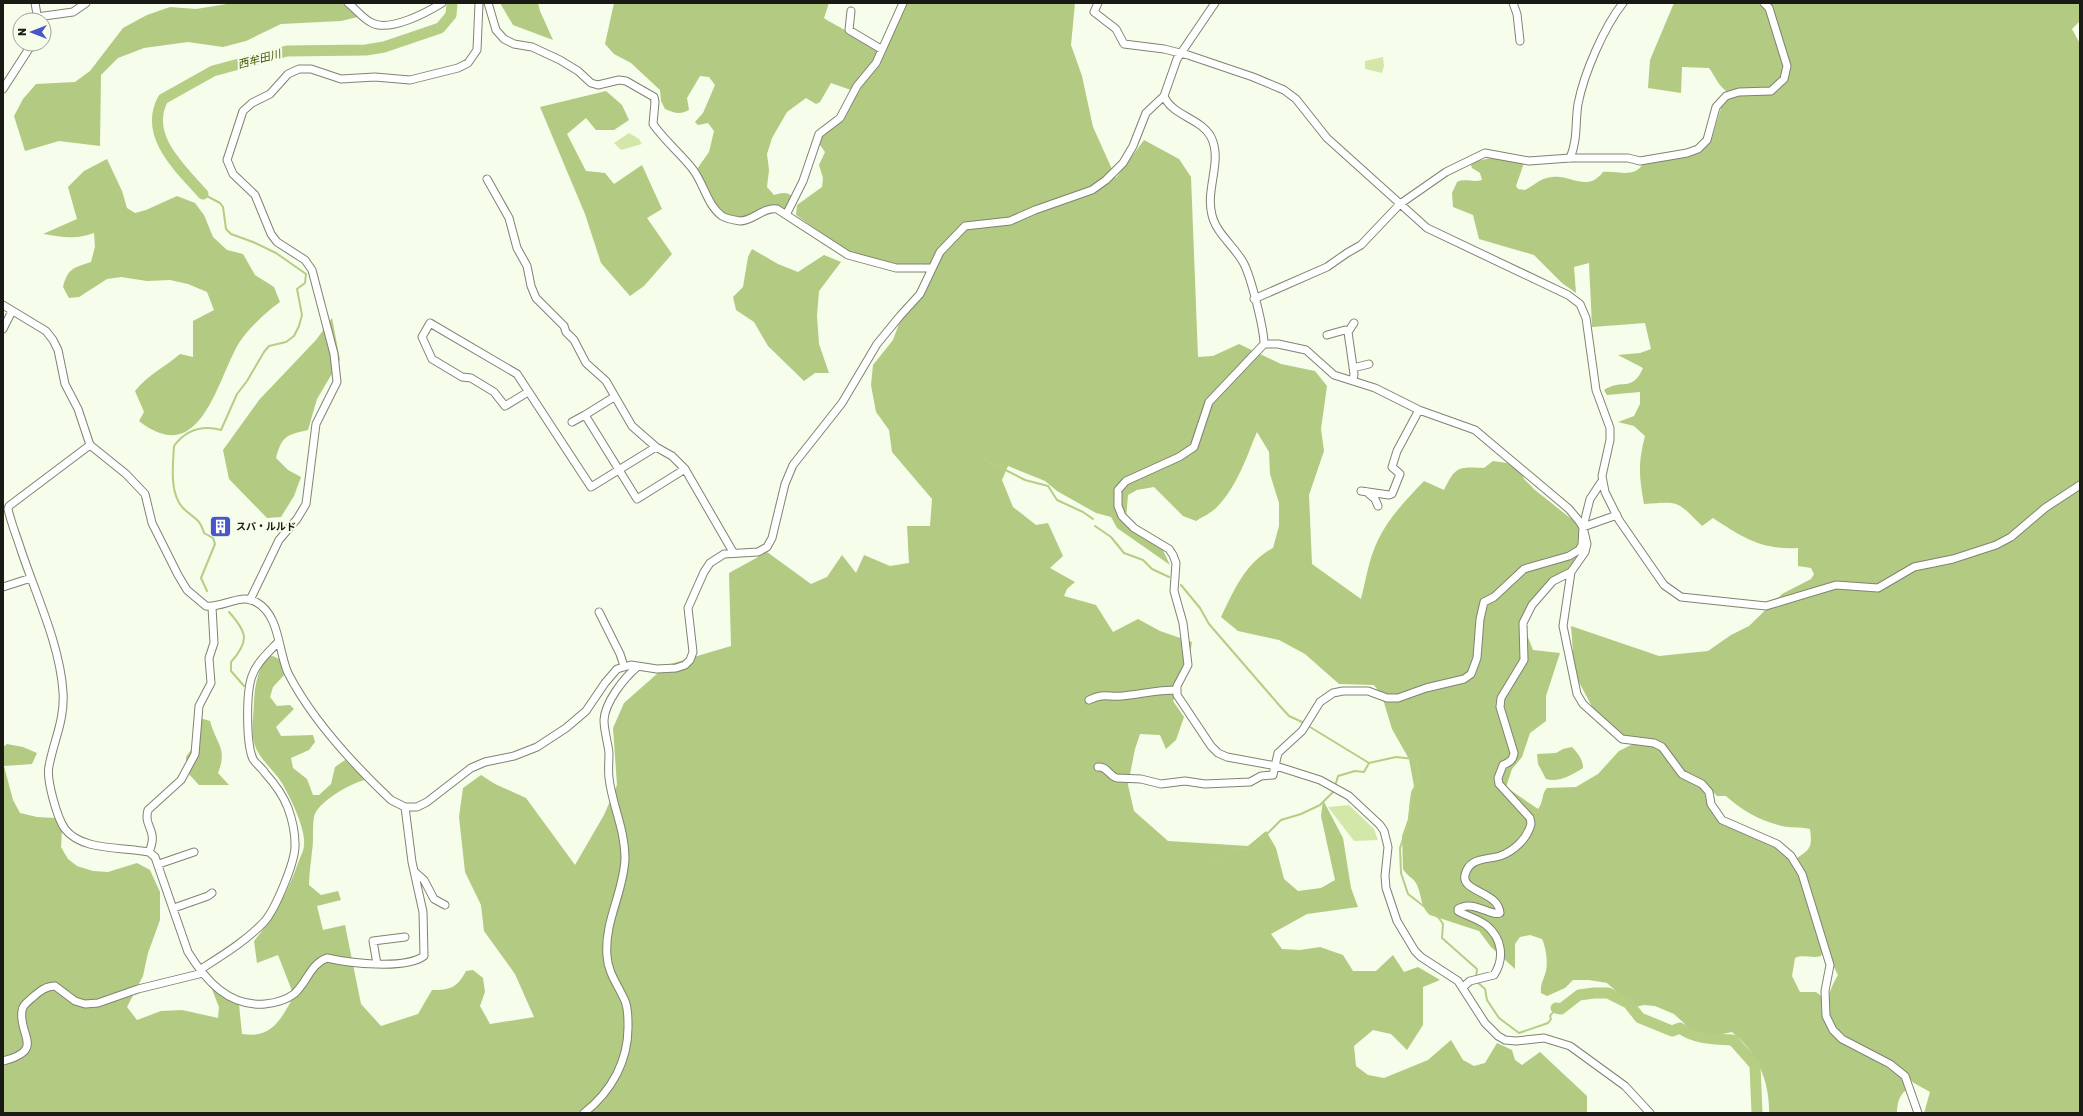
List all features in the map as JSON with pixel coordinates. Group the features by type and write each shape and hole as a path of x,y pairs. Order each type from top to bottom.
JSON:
{"street":[{"path":"52,16 73,12 86,3"},
{"path":"348,3 370,22 378,25 406,20 442,3"},
{"path":"250,600 279,540 297,519 306,504 316,424 336,382 337,373 334,354 312,270 305,260 278,242 270,234 255,195 233,174 228,160 230,148 244,111 252,103 270,94 288,74 299,69 311,69 341,79 375,77 410,80 458,68 468,63 477,50 479,3"},
{"path":"488,3 496,30 504,39 514,44 532,47 560,60 578,71 591,83 598,85 619,80 626,81 654,97 653,124 660,134 692,168 708,199 723,216 730,219 746,220 772,208 787,213 848,254 896,268 932,268"},
{"path":"787,213 803,181 819,134 840,118 857,86 876,63 903,3"},
{"path":"1098,3 1094,12 1116,29 1124,44 1164,49 1182,54 1253,77 1290,94 1327,138 1431,231 1568,295 1580,304 1588,326 1596,390 1610,433 1602,481 1590,499 1583,527 1582,545 1579,550 1569,556 1524,569 1494,597 1484,602 1480,619 1477,658 1471,674 1464,679 1426,688 1398,698 1387,698 1368,691 1343,691 1333,693 1320,702 1302,731 1278,753 1273,775 1261,776 1250,782 1205,784 1185,781 1161,784 1141,778 1113,777 1106,768 1098,767"},
{"path":"3,305 46,331 53,340 58,350 64,384 78,409 90,445 126,474 145,494 152,523 187,590 201,603 212,607 240,600 250,600 265,610 275,628 288,672 326,731 388,797 405,807 417,807 427,802 471,768 485,762 514,756 537,747 566,728 586,711 605,682 617,669 624,666 676,668 685,665 690,660 693,646 688,608 710,563 724,554 733,552 758,552 767,547 772,538 785,484 793,465 842,403 877,344 920,294 940,252 965,226 1010,221 1100,185 1123,163 1133,146 1146,113 1164,96 1174,63 1182,54 1215,3"},
{"path":"1513,3 1517,14 1520,41"},
{"path":"1570,158 1575,143 1579,103 1589,66 1616,11 1623,3"},
{"path":"1254,299 1327,267 1354,250 1361,245 1400,204 1446,172 1485,153 1529,161 1570,158 1628,158 1640,161 1687,153 1698,149 1706,140 1716,107 1726,96 1739,92 1771,91 1779,86 1786,73 1787,66 1769,8 1764,3"},
{"path":"852,11 849,30 851,33 881,49"},
{"path":"3,89 27,52"},
{"path":"1164,96 1172,108 1203,127 1211,138 1216,156 1209,197 1212,216 1216,226 1244,264 1249,276 1264,344"},
{"path":"487,179 509,218 517,248 524,257 531,286 536,298 564,326 566,332 574,340 586,363 606,382 632,426 656,447 672,456 685,469 733,552"},
{"path":"3,329 12,311"},
{"path":"528,392 505,406 494,392 471,378 462,377 432,359 422,337 430,323 516,374 528,392 591,487 656,447"},
{"path":"1353,381 1353,368 1348,332 1354,324"},
{"path":"1328,335 1345,330 1348,332"},
{"path":"1650,1113 1625,1086 1570,1046 1544,1038 1516,1041 1505,1040 1498,1036 1485,1023 1463,987 1450,974 1421,957 1409,943 1401,930 1386,888 1385,876 1388,847 1384,831 1380,825 1349,796 1337,788 1320,780 1276,766 1227,757 1218,753 1211,746 1182,706 1176,695 1176,690 1188,665 1183,623 1174,591 1176,563 1169,549 1134,528 1122,516 1118,506 1118,490 1126,481 1179,457 1194,447 1209,402 1264,344 1278,344 1306,350 1334,375 1375,388 1419,410 1448,419 1479,433 1569,509 1583,527 1587,544 1585,552 1571,572 1563,626 1577,694 1584,704 1622,739 1654,743 1662,746 1682,774 1702,784 1709,792 1711,804 1722,820 1777,844 1791,856 1802,874 1830,965 1825,991 1826,1016 1833,1030 1842,1039 1890,1064 1905,1076 1918,1113"},
{"path":"1353,368 1369,364"},
{"path":"572,422 614,397"},
{"path":"1378,506 1374,499 1364,491 1389,495 1392,494 1400,474 1392,466 1419,410"},
{"path":"585,415 637,499 685,469"},
{"path":"90,445 6,509 59,662 62,681 63,708 60,729 48,767 53,797 59,819 65,830 80,841 149,852 158,864 188,952 195,964 221,992 229,998 247,1004 261,1004 274,1003 294,994 315,965 327,958 348,963 377,964 412,961 424,956 423,912 405,807"},
{"path":"1602,481 1605,492 1617,515 1664,585 1677,595 1686,598 1766,606 1836,585 1878,588 1914,567 1953,559 1996,545 2011,537 2045,508 2080,485"},
{"path":"1583,527 1617,515"},
{"path":"1463,987 1470,981 1494,975 1501,959 1500,946 1494,932 1485,924 1458,911 1458,909 1462,907 1480,907 1494,914 1500,913 1497,905 1490,896 1468,885 1465,879 1467,868 1480,858 1500,856 1518,846 1531,824 1530,818 1499,784 1498,778 1503,764 1513,758 1514,753 1500,707 1501,698 1524,660 1523,623 1532,605 1553,581 1571,572"},
{"path":"3,588 31,578"},
{"path":"149,852 153,843 153,836 147,821 148,810 182,780 195,754 199,706 211,683 208,658 214,643 212,607"},
{"path":"599,612 620,654 624,666"},
{"path":"3,1062 14,1058 23,1052 27,1046 28,1040 22,1020 22,1010 26,1003 43,989 55,986 75,1001 85,1004 98,1003 138,989 199,974 201,970 244,941 265,921 274,908 293,858 296,845 288,808 275,784 254,761 248,741 250,684 260,662 278,642"},
{"path":"584,1113 600,1099 610,1086 618,1072 628,1040 628,1013 625,1002 613,978 607,956 610,916 622,879 625,858 621,821 609,778 609,753 604,720 609,704 628,674 637,667"},
{"path":"1089,700 1101,694 1122,696 1159,690 1176,690"},
{"path":"158,864 194,852"},
{"path":"415,872 424,880 434,899 445,905"},
{"path":"174,908 208,896 212,893"},
{"path":"377,964 374,941 405,937"}],"green space":[{"path":"233,3 346,3 362,16 341,21 281,24 246,41 223,47 188,42 144,48 118,58 101,75 100,146 59,141 25,151 14,116 23,99 36,84 75,82 90,71 123,28 147,15 170,7 196,9"},
{"path":"500,3 538,3 553,40 513,25"},
{"path":"614,3 829,3 824,18 879,51 874,62 851,90 831,83 820,102 816,104 806,98 787,112 772,138 767,154 769,170 767,187 774,195 787,193 793,198 786,208 772,205 752,215 738,217 729,215 715,204 697,169 709,152 714,131 708,123 698,125 695,122 703,113 715,85 709,77 700,76 687,98 689,110 683,113 677,113 665,109 661,101 660,90 631,63 614,54 605,44"},
{"path":"906,3 1075,3 1071,45 1082,76 1093,127 1116,178 1144,140 1179,159 1191,177 1198,357 1213,356 1239,344 1281,364 1315,371 1327,386 1321,429 1324,451 1309,495 1312,564 1361,599 1372,554 1382,532 1399,509 1424,481 1444,490 1455,472 1463,468 1484,468 1493,461 1507,463 1522,473 1524,479 1535,490 1579,525 1584,550 1569,571 1553,579 1522,622 1533,650 1560,653 1546,696 1546,721 1530,733 1522,757 1512,769 1506,787 1538,809 1547,788 1576,787 1598,774 1619,751 1637,742 1611,735 1600,722 1579,682 1574,665 1571,626 1659,656 1708,651 1731,635 1749,626 1782,594 1811,579 1814,574 1811,568 1798,566 1798,548 1773,547 1752,541 1713,518 1702,526 1677,504 1644,504 1640,470 1641,454 1645,436 1634,426 1618,422 1634,416 1640,404 1640,392 1607,395 1604,390 1616,385 1631,383 1639,376 1643,368 1618,355 1640,353 1651,349 1645,323 1592,327 1589,263 1574,267 1576,293 1562,283 1534,255 1479,239 1473,215 1453,207 1452,193 1457,182 1463,180 1482,180 1480,173 1472,168 1471,165 1476,161 1491,158 1524,163 1516,186 1518,189 1525,190 1541,180 1552,177 1585,182 1597,178 1603,172 1630,173 1639,169 1643,164 1697,154 1712,138 1726,91 1723,89 1709,68 1682,67 1681,93 1648,88 1650,60 1674,3 2080,3 2080,21 2072,29 2080,44 2080,1113 1924,1113 1930,1092 1914,1083 1897,1065 1841,1032 1832,1022 1828,1010 1829,994 1838,975 1832,963 1805,872 1797,858 1806,852 1810,846 1810,829 1788,827 1763,820 1747,812 1726,796 1717,796 1709,788 1700,785 1718,820 1724,825 1765,841 1781,851 1791,861 1802,881 1823,952 1821,956 1818,957 1802,956 1795,958 1792,976 1800,992 1816,992 1820,995 1822,998 1821,1008 1826,1025 1834,1035 1902,1078 1908,1089 1902,1094 1899,1100 1897,1113 1769,1113 1767,1090 1760,1068 1755,1058 1741,1040 1732,1032 1718,1035 1711,1042 1694,1038 1684,1023 1674,1014 1655,1006 1644,1005 1630,1008 1622,1003 1617,992 1607,983 1589,980 1573,980 1565,988 1547,996 1541,993 1547,963 1546,950 1542,939 1530,935 1520,937 1515,944 1515,969 1491,947 1479,931 1430,915 1424,908 1416,883 1403,869 1402,836 1408,819 1410,799 1414,786 1409,759 1392,729 1382,696 1374,685 1339,684 1305,654 1279,640 1238,631 1221,617 1236,587 1248,569 1255,561 1273,548 1279,526 1279,503 1270,474 1269,452 1257,432 1230,491 1214,510 1196,521 1183,516 1154,487 1137,490 1128,495 1126,520 1159,542 1170,565 1117,528 1111,517 1096,513 1057,491 1045,481 1008,466 1002,480 1013,507 1036,525 1048,523 1063,556 1050,568 1075,582 1067,589 1064,596 1096,605 1113,632 1138,619 1160,631 1192,642 1187,675 1173,701 1184,717 1176,740 1166,749 1160,735 1140,734 1135,749 1128,785 1134,811 1168,841 1248,846 1266,831 1276,848 1284,879 1298,891 1321,888 1335,880 1321,816 1323,800 1343,838 1351,888 1358,907 1307,914 1271,934 1282,949 1300,950 1320,947 1343,955 1353,971 1376,971 1393,955 1404,972 1418,967 1440,980 1423,987 1423,1025 1407,1050 1391,1034 1373,1030 1354,1046 1356,1066 1368,1075 1384,1078 1428,1060 1451,1040 1463,1060 1474,1066 1485,1063 1497,1043 1512,1050 1515,1060 1522,1065 1540,1052 1587,1096 1587,1113 3,1113 3,747 7,744 23,747 37,753 32,764 4,766 13,800 20,813 37,817 55,818 62,830 61,847 68,859 77,866 93,871 108,872 137,863 150,870 160,892 160,920 148,953 143,976 127,1007 137,1020 161,1011 182,1010 218,1018 219,1007 211,987 226,999 239,1004 242,1034 252,1035 261,1033 274,1026 285,1012 294,996 278,955 257,963 254,941 268,923 285,894 303,852 304,845 303,831 297,813 279,778 255,746 252,729 255,688 260,671 269,656 276,657 279,659 285,674 273,687 270,697 277,706 290,705 294,709 276,727 281,736 313,735 315,742 309,750 291,758 293,768 307,779 313,795 319,795 331,784 335,767 345,760 365,780 335,794 316,811 313,821 313,843 309,885 321,895 338,891 341,900 317,906 323,930 345,925 361,1004 381,1026 418,1014 432,990 452,987 463,977 466,971 473,970 483,978 485,992 480,1006 490,1024 534,1017 515,974 484,931 481,905 465,872 459,817 463,788 481,775 495,784 526,798 575,865 604,815 617,785 613,728 624,703 667,665 731,646 729,573 767,552 811,584 827,577 842,555 856,573 864,555 890,566 909,563 907,526 930,526 932,499 892,452 889,430 876,412 871,385 873,365 893,340 900,321 924,295 934,272 894,266 845,250 796,215 797,205 822,187 823,178 819,165 825,152 820,145 821,135 843,117"},
{"path":"1383,57 1384,66 1382,73 1365,69 1365,61"},
{"path":"606,91 622,105 629,120 614,130 596,130 586,118 567,134 586,171 605,173 614,184 642,165 662,209 647,218 672,254 644,286 630,296 601,263 585,214 540,107"},
{"path":"629,133 639,139 642,144 621,150 614,143"},
{"path":"107,159 122,191 127,208 135,213 146,210 177,196 195,203 204,215 213,237 227,250 243,254 255,275 274,287 280,302 258,321 239,343 204,414 192,427 178,435 160,433 139,421 144,412 135,391 152,375 180,354 193,357 193,321 214,310 207,292 188,284 170,280 147,281 121,277 107,279 79,297 69,298 63,287 65,281 69,272 91,262 95,247 94,233 81,237 63,237 43,234 77,219 68,187 84,171"},
{"path":"752,249 778,264 798,272 824,255 841,262 819,291 817,316 819,344 829,373 815,373 804,381 768,346 754,322 736,310 733,297 743,287 748,257"},
{"path":"332,318 340,360 317,399 308,430 290,435 280,445 276,458 288,470 301,477 294,496 281,517 267,518 229,479 223,450 259,400 316,340"},
{"path":"200,718 210,721 220,746 222,758 218,773 229,785 199,785 186,771 186,757 193,747"},
{"path":"1572,747 1580,757 1583,768 1570,776 1560,779 1546,779 1538,764 1537,754 1556,753 1563,749"},
{"path":"1349,805 1374,829 1378,840 1354,841 1328,807"}],"waterway":[{"name":"西牟田川","path":"203,194 175,163 161,139 158,126 158,113 163,99 213,71 287,51 366,50 384,47 440,28 451,15 452,3"},
{"path":"203,194 220,203 223,207 226,229 231,234 276,253 306,274 305,283 297,289 302,315 294,336 286,342 269,346 264,352 247,381 237,394 221,430 207,428 195,430 184,436 174,446 173,478 176,495 183,508 198,521 204,533 213,538 215,544 201,578 207,591"},
{"path":"984,459 1025,480 1048,486 1057,500 1083,512 1093,519"},
{"path":"1095,526 1111,537 1124,553 1143,560 1152,569 1169,577"},
{"path":"1181,585 1200,608 1209,624 1279,705 1289,716 1302,722"},
{"path":"229,612 243,631 243,642 237,655 231,662 231,671 244,686"},
{"path":"1310,727 1369,763 1396,757 1414,759 1417,763 1418,782 1412,792 1409,821 1400,848 1401,873 1408,894 1439,918 1443,924 1442,938 1477,969 1476,977"},
{"path":"1336,783 1338,776 1355,771 1364,772 1369,763"},
{"path":"1208,868 1214,860 1230,850 1253,848 1281,820 1301,814 1320,805 1334,791"},
{"path":"1476,981 1485,989 1487,1000 1499,1018 1519,1033 1548,1023 1551,1019 1550,1016 1556,1008"},
{"path":"1556,1008 1561,1009 1579,995 1608,993 1628,1003 1640,1018 1672,1031 1680,1028 1686,1032 1698,1036 1712,1039 1733,1040 1755,1065 1757,1113"}],"place":[{"name":"スパ・ルルド","path":"221,526"}]}
